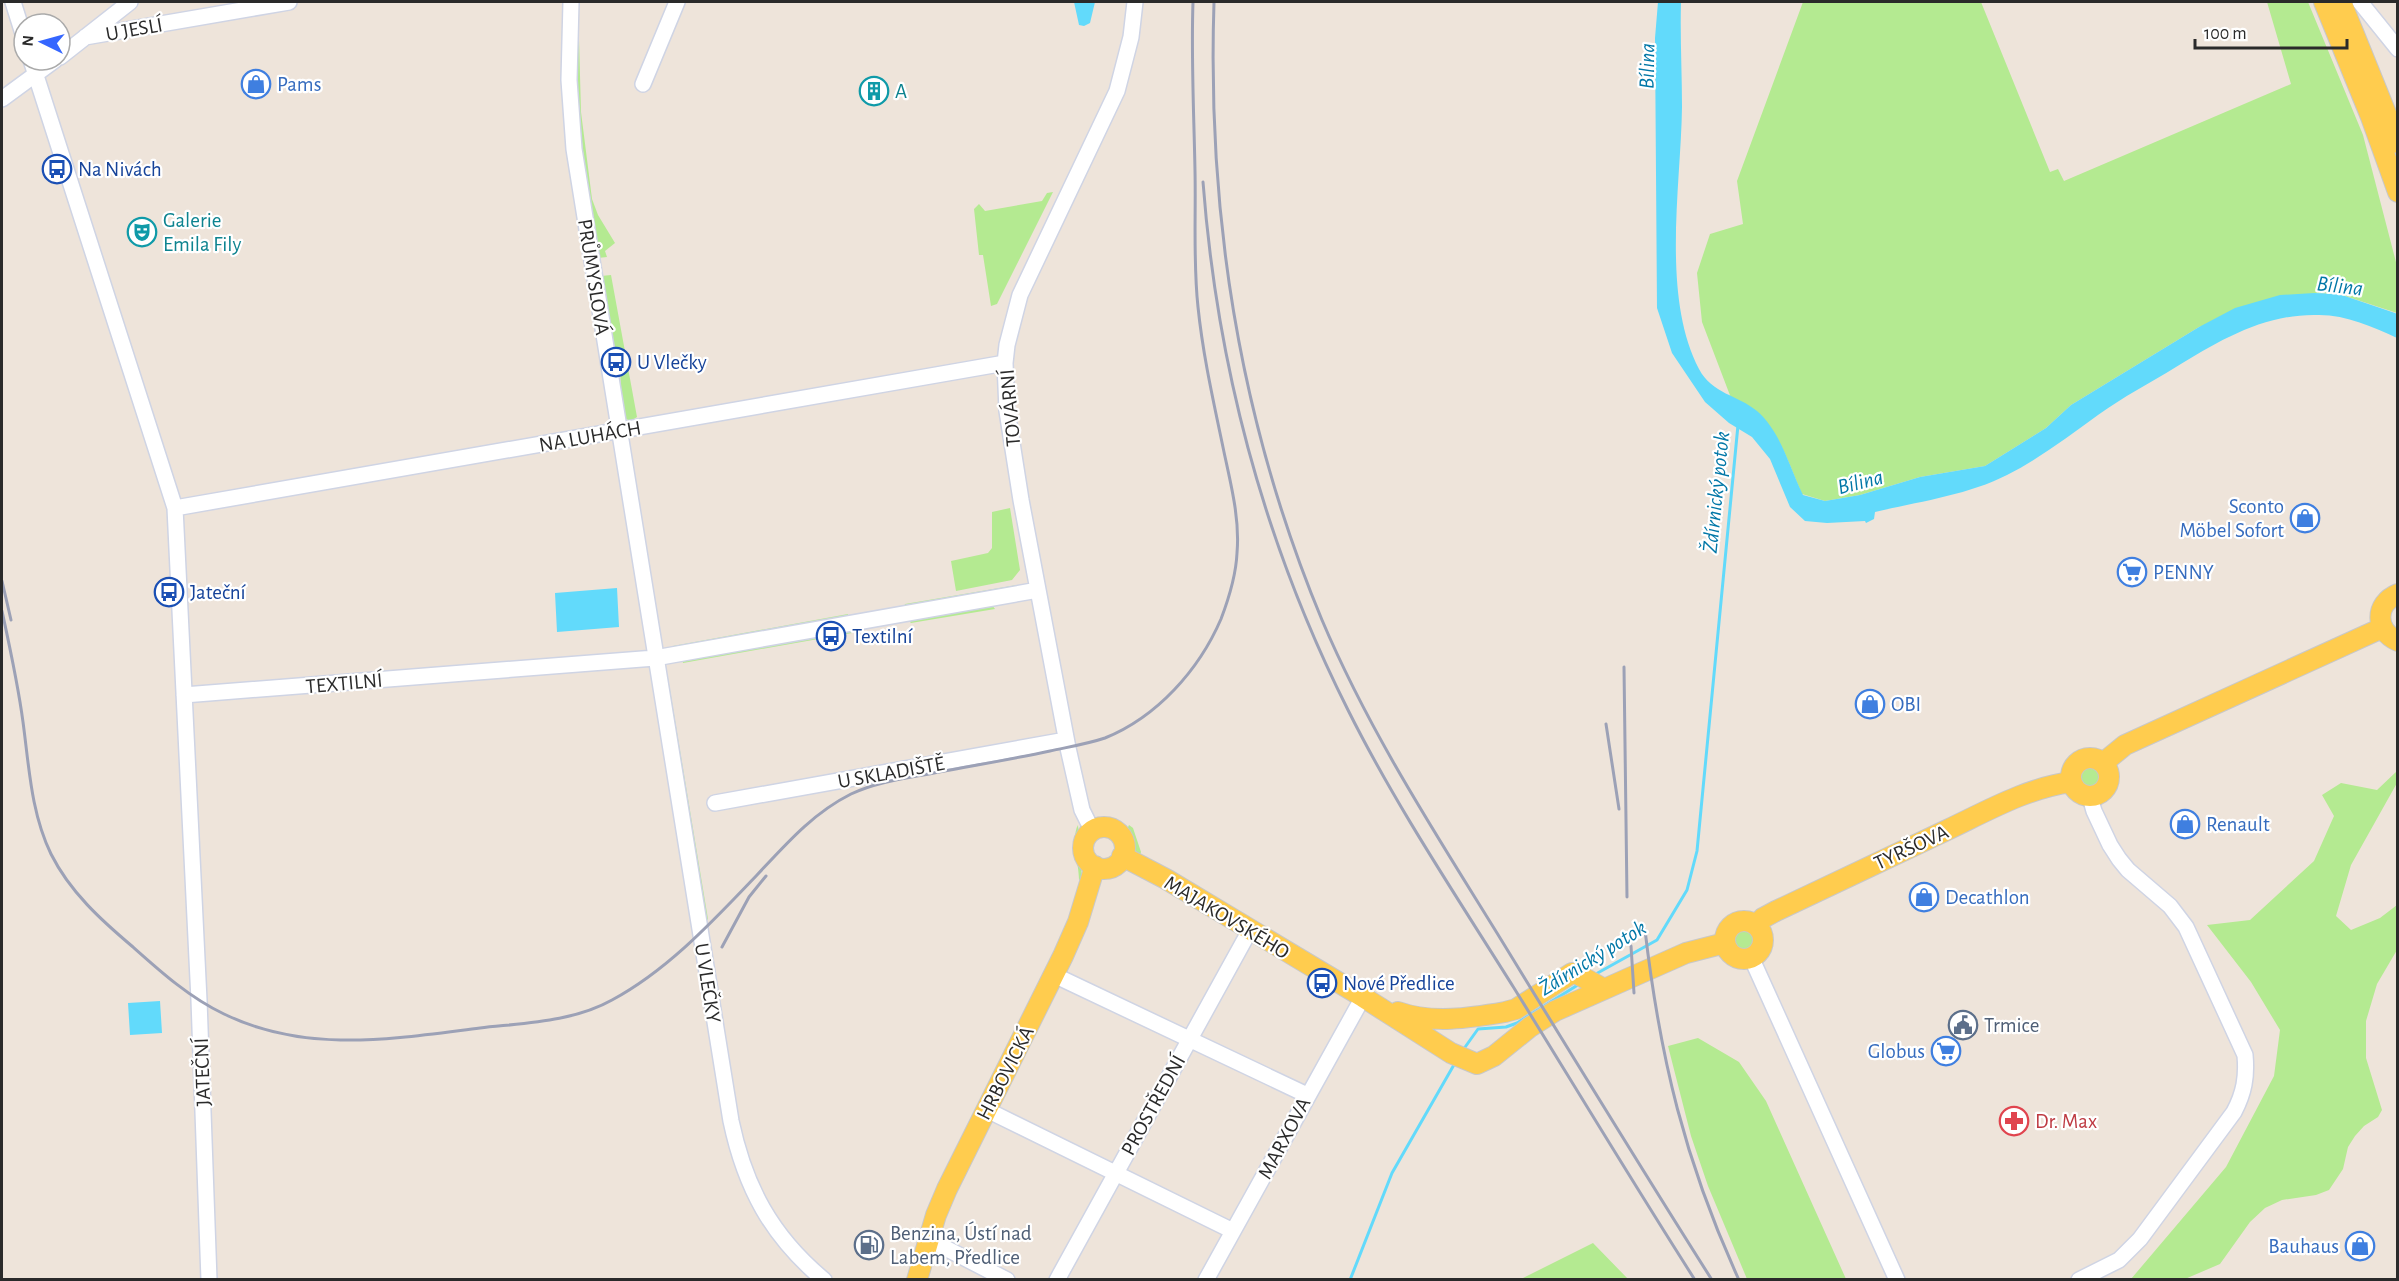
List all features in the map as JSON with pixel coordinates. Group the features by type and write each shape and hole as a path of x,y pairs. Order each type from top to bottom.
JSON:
{"main road":[{"path":"2324,2 2371,117 2397,192"},
{"path":"2341,2 2387,112 2397,143"},
{"path":"2397,594 2388,599 2383,606 2380,619 2387,635 2397,641"},
{"path":"2103,763 2125,745 2382,628"},
{"path":"2092,758 2103,763 2109,776 2108,785 2104,791 2091,797 2080,794 2071,782 2072,769 2082,760 2092,758"},
{"name":"TYRŠOVA","path":"1725,943 1727,932 1734,923 1745,921 1756,925 1776,910 1969,820 2049,785 2071,782"},
{"path":"1102,827 1118,832 1124,846 1122,856 1113,866 1104,868 1095,866 1087,860 1083,852 1085,839 1092,830 1102,827"},
{"name":"MAJAKOVSKÉHO","path":"1122,856 1166,879 1459,1057 1477,1064 1510,1045 1530,1026 1555,1011 1591,982"},
{"name":"HRBOVICKÁ","path":"916,1280 928,1239 947,1189 1054,975 1078,922 1095,866"},
{"path":"1591,982 1686,952 1725,943 1734,956 1751,957 1756,954 1762,942 1760,930 1756,925"},
{"name":"MAJAKOVSKÉHO","path":"1363,997 1414,1018 1430,1019 1489,1015 1516,1009 1567,975 1591,982"}],"street":[{"path":"72,47 130,2"},
{"name":"U JESLÍ","path":"85,37 289,2"},
{"name":"PRŮMYSLOVÁ","path":"571,2 569,80 574,149 655,658"},
{"path":"643,84 677,2"},
{"name":"TOVÁRNÍ","path":"1092,830 1082,810 1066,740 1038,590 1012,449 1007,411 1005,363 1011,325 1020,295 1117,91 1131,37 1135,2"},
{"path":"2360,2 2397,49"},
{"path":"2,99 30,72"},
{"name":"JATEČNÍ","path":"35,72 175,508 199,1000 209,1280"},
{"name":"NA LUHÁCH","path":"175,508 1005,363"},
{"name":"TEXTILNÍ","path":"184,695 655,658 1038,590"},
{"name":"U VLEČKY","path":"655,658 738,1152 759,1206 777,1233 798,1257 824,1280"},
{"name":"U SKLADIŠTĚ","path":"715,803 1066,740"},
{"path":"2079,1280 2119,1260 2140,1239 2234,1112 2244,1089 2246,1070 2245,1055 2186,927 2170,906 2128,870 2119,859 2098,820 2091,797"},
{"name":"PROSTŘEDNÍ","path":"1058,1280 1115,1172 1250,930"},
{"path":"1751,957 1897,1280"},
{"path":"1054,975 1307,1095"},
{"name":"MARXOVA","path":"1206,1280 1363,997"},
{"path":"987,1110 1233,1232"},
{"path":"928,1239 1007,1280"}],"green space":[{"path":"563,2 565,2 576,196 574,196 566,148 564,124"},
{"path":"1803,2 1981,2 2050,172 2058,169 2064,181 2291,84 2267,2 2308,2 2363,135 2397,266 2397,313 2339,294 2314,293 2199,327 2071,405 2046,428 1985,466 1920,477 1860,495 1825,501 1802,494 1777,437 1758,414 1731,398 1702,322 1697,273 1710,234 1743,224 1737,181"},
{"path":"579,39 581,112 592,199 598,215 615,243 605,251 607,257 598,258 580,123 576,68 576,40"},
{"path":"1053,192 997,304 991,306 983,255 979,255 974,209 979,204 985,211 1042,201 1047,193"},
{"path":"611,275 637,417 631,421 622,414 620,352 617,352 609,331 601,276"},
{"path":"1010,508 1020,570 1012,580 956,591 951,561 988,553 992,548 992,512"},
{"path":"1017,586 904,607 905,604"},
{"path":"992,605 995,609 911,623 907,619"},
{"path":"848,614 848,616 674,650 673,646"},
{"path":"847,630 852,633 683,663 682,659"},
{"path":"665,678 668,678 708,919 705,923"},
{"path":"2090,766 2099,769 2102,778 2099,787 2090,790 2081,787 2078,778 2081,769"},
{"path":"2397,771 2397,783 2351,865 2336,916 2351,930 2380,918 2397,905 2397,950 2377,984 2366,1021 2366,1058 2382,1110 2378,1117 2364,1126 2355,1136 2348,1147 2343,1169 2329,1190 2316,1195 2282,1200 2265,1208 2250,1222 2220,1264 2185,1279 2131,1279 2226,1167 2274,1076 2280,1030 2251,982 2207,925 2250,920 2314,861 2334,816 2322,795 2341,783 2377,790"},
{"path":"1078,825 1082,878 1079,880 1075,843"},
{"path":"1129,825 1133,828 1140,855 1129,842 1127,829"},
{"path":"1743,928 1751,931 1754,939 1751,947 1743,950 1735,947 1732,939 1735,931"},
{"path":"1698,1038 1739,1062 1766,1101 1846,1279 1747,1279 1708,1186 1691,1136 1668,1046"},
{"path":"1593,1243 1628,1279 1521,1279"}],"water":[{"path":"1074,2 1095,2 1090,23 1084,26 1079,25"},
{"path":"1658,2 1681,2 1682,107 1676,240 1680,308 1687,340 1704,377 1718,389 1750,406 1765,419 1784,450 1803,495 1825,501 1860,495 1920,477 1985,466 2046,428 2071,405 2199,327 2235,308 2280,295 2339,294 2395,313 2397,314 2397,338 2360,322 2340,317 2299,316 2262,323 2227,338 2193,357 2117,402 2031,462 1992,482 1942,497 1875,512 1874,519 1866,523 1865,521 1827,523 1805,521 1790,507 1770,459 1752,437 1729,423 1705,402 1672,353 1657,308 1655,38"},
{"path":"617,588 619,627 557,632 555,593"},
{"path":"160,1001 162,1033 130,1035 128,1003"}],"waterway":[{"name":"Ždírnický potok","path":"1594,975 1657,940 1687,890 1697,851 1738,425"},
{"name":"Ždírnický potok","path":"1463,1050 1478,1029 1506,1027 1517,1023 1581,983"},
{"name":"Ždírnický potok","path":"1350,1280 1392,1173 1455,1063"}],"railway":[{"path":"2,611 19,694 35,806 51,854 67,881 98,916 165,975 211,1008 255,1027 287,1035 350,1040 415,1036 548,1020 581,1013 612,1000 633,988 671,959 724,909 801,830 837,802 851,794 883,783 1036,754 1105,738 1124,729 1159,705 1188,674 1212,638 1224,611 1234,578 1238,540 1232,489 1206,362 1196,290 1193,2"},
{"path":"1214,2 1213,82 1216,161 1223,239 1234,317 1269,470 1293,545 1322,620 1360,701 1404,780 1712,1280"},
{"path":"1203,182 1210,251 1233,386 1269,519 1292,584 1319,647 1348,710 1407,816 1695,1280"},
{"path":"2,581 11,620"},
{"path":"1624,667 1627,897"},
{"path":"1606,724 1619,809"},
{"path":"722,947 749,897 766,876"},
{"path":"1645,930 1658,1022 1677,1109 1704,1194 1739,1280"},
{"path":"1631,946 1634,993"}],"place":[{"name":"Pams","path":"256,84"},
{"name":"A","path":"874,91"},
{"name":"Na Nivách","path":"57,169"},
{"name":"Galerie Emila Fily","path":"142,232"},
{"name":"U Vlečky","path":"616,362"},
{"name":"Sconto Möbel Sofort","path":"2305,518"},
{"name":"PENNY","path":"2132,572"},
{"name":"Jateční","path":"169,592"},
{"name":"Textilní","path":"831,636"},
{"name":"OBI","path":"1870,704"},
{"name":"Renault","path":"2185,824"},
{"name":"Decathlon","path":"1924,897"},
{"name":"Nové Předlice","path":"1322,983"},
{"name":"Trmice","path":"1963,1025"},
{"name":"Globus","path":"1946,1051"},
{"name":"Dr. Max","path":"2014,1121"},
{"name":"Benzina, Ústí nad Labem, Předlice","path":"869,1245"},
{"name":"Bauhaus","path":"2360,1246"}],"water label":[{"name":"Bílina","path":"1646,66"},
{"name":"Bílina","path":"2340,285"},
{"name":"Bílina","path":"1860,481"}]}
